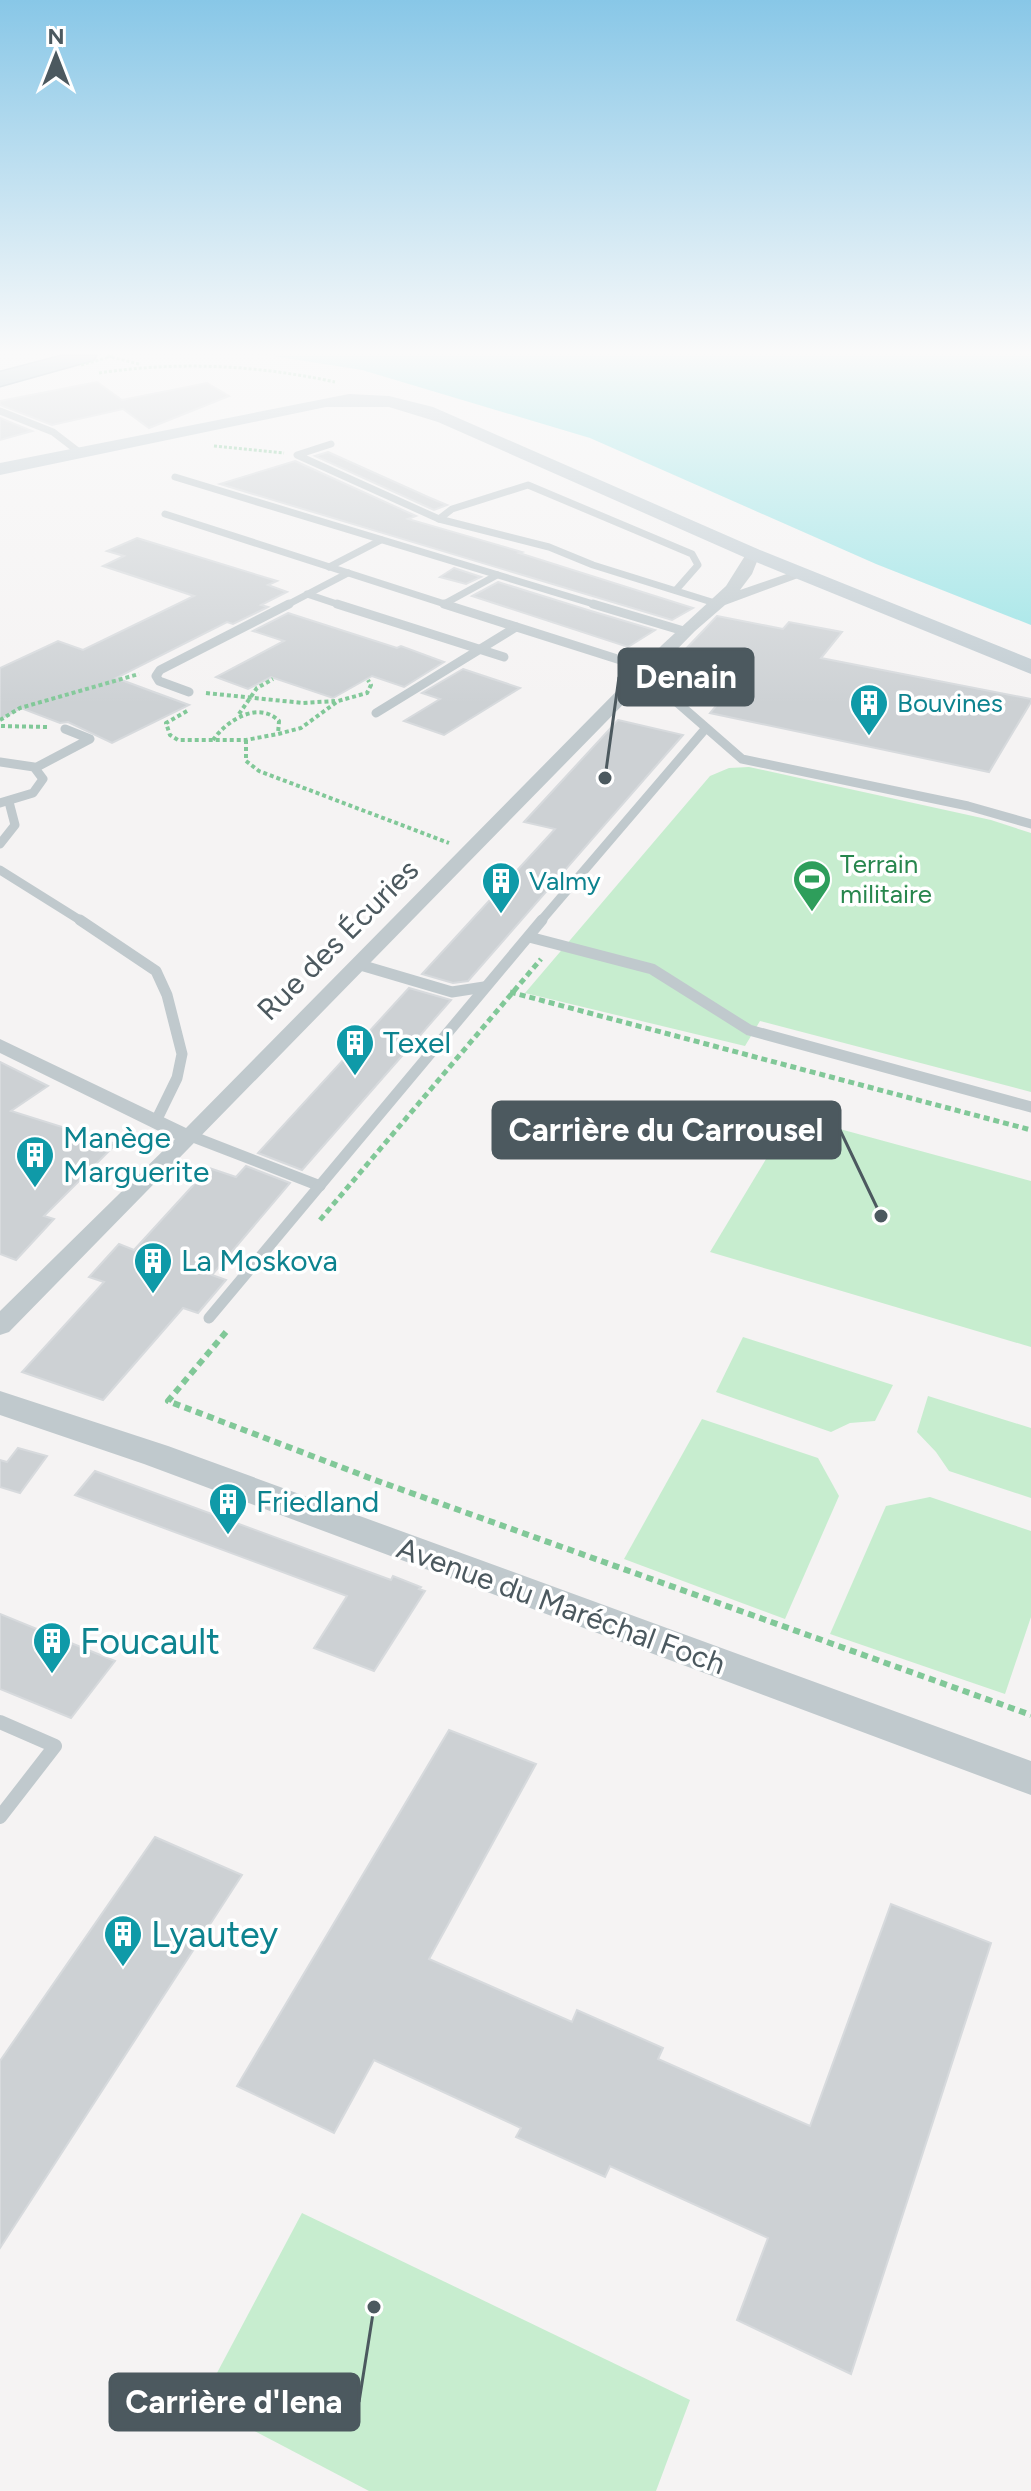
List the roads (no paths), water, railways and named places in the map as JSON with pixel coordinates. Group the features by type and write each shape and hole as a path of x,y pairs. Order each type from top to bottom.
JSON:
{"main road":[{"path":"0,479 32,472"},
{"path":"565,472 753,554 1031,667"}],"street":[{"name":"Rue des Écuries","path":"0,1326 191,1136 357,964 472,852 645,672 721,602 748,572 753,554"},
{"name":"Rue des Écuries","path":"721,602 801,574"},
{"path":"0,1045 191,1136"},
{"name":"Avenue du Maréchal Foch","path":"0,1403 156,1455 1031,1778"}],"lane":[{"path":"335,472 439,519 549,547 593,565 721,602"},
{"path":"175,477 687,632"},
{"path":"439,519 452,509 528,485 692,554 698,565 696,570 676,590"},
{"path":"165,514 633,664 742,759 968,806 1031,824"},
{"path":"329,567 381,540"},
{"path":"189,692 159,681 156,676 160,670 348,573"},
{"path":"444,604 497,575"},
{"path":"307,594 504,657"},
{"path":"376,713 516,627"},
{"path":"209,1318 484,987 706,728"},
{"path":"35,768 90,739 65,729"},
{"path":"0,762 24,763 35,768 43,779 33,793 4,803 17,824 13,833 0,844"},
{"path":"0,870 132,952 156,971 167,995 182,1054 177,1078 156,1121"},
{"path":"529,937 652,969 749,1030 1031,1107"},
{"path":"357,964 452,992 484,987"},
{"path":"191,1136 320,1186"},
{"path":"0,1722 55,1746 0,1817"}],"water":[{"path":"668,472 1031,472 1031,625 876,564"}],"place":[{"name":"Bouvines","path":"869,737"},
{"name":"Denain","path":"605,778"},
{"name":"Terrain militaire","path":"812,913"},
{"name":"Valmy","path":"501,915"},
{"name":"Texel","path":"355,1077"},
{"name":"Manège Marguerite","path":"35,1189"},
{"name":"Carrière du Carrousel","path":"881,1216"},
{"name":"La Moskova","path":"153,1295"},
{"name":"Friedland","path":"228,1536"},
{"name":"Foucault","path":"52,1675"},
{"name":"Lyautey","path":"123,1968"},
{"name":"Carrière d'Iena","path":"374,2307"}]}
